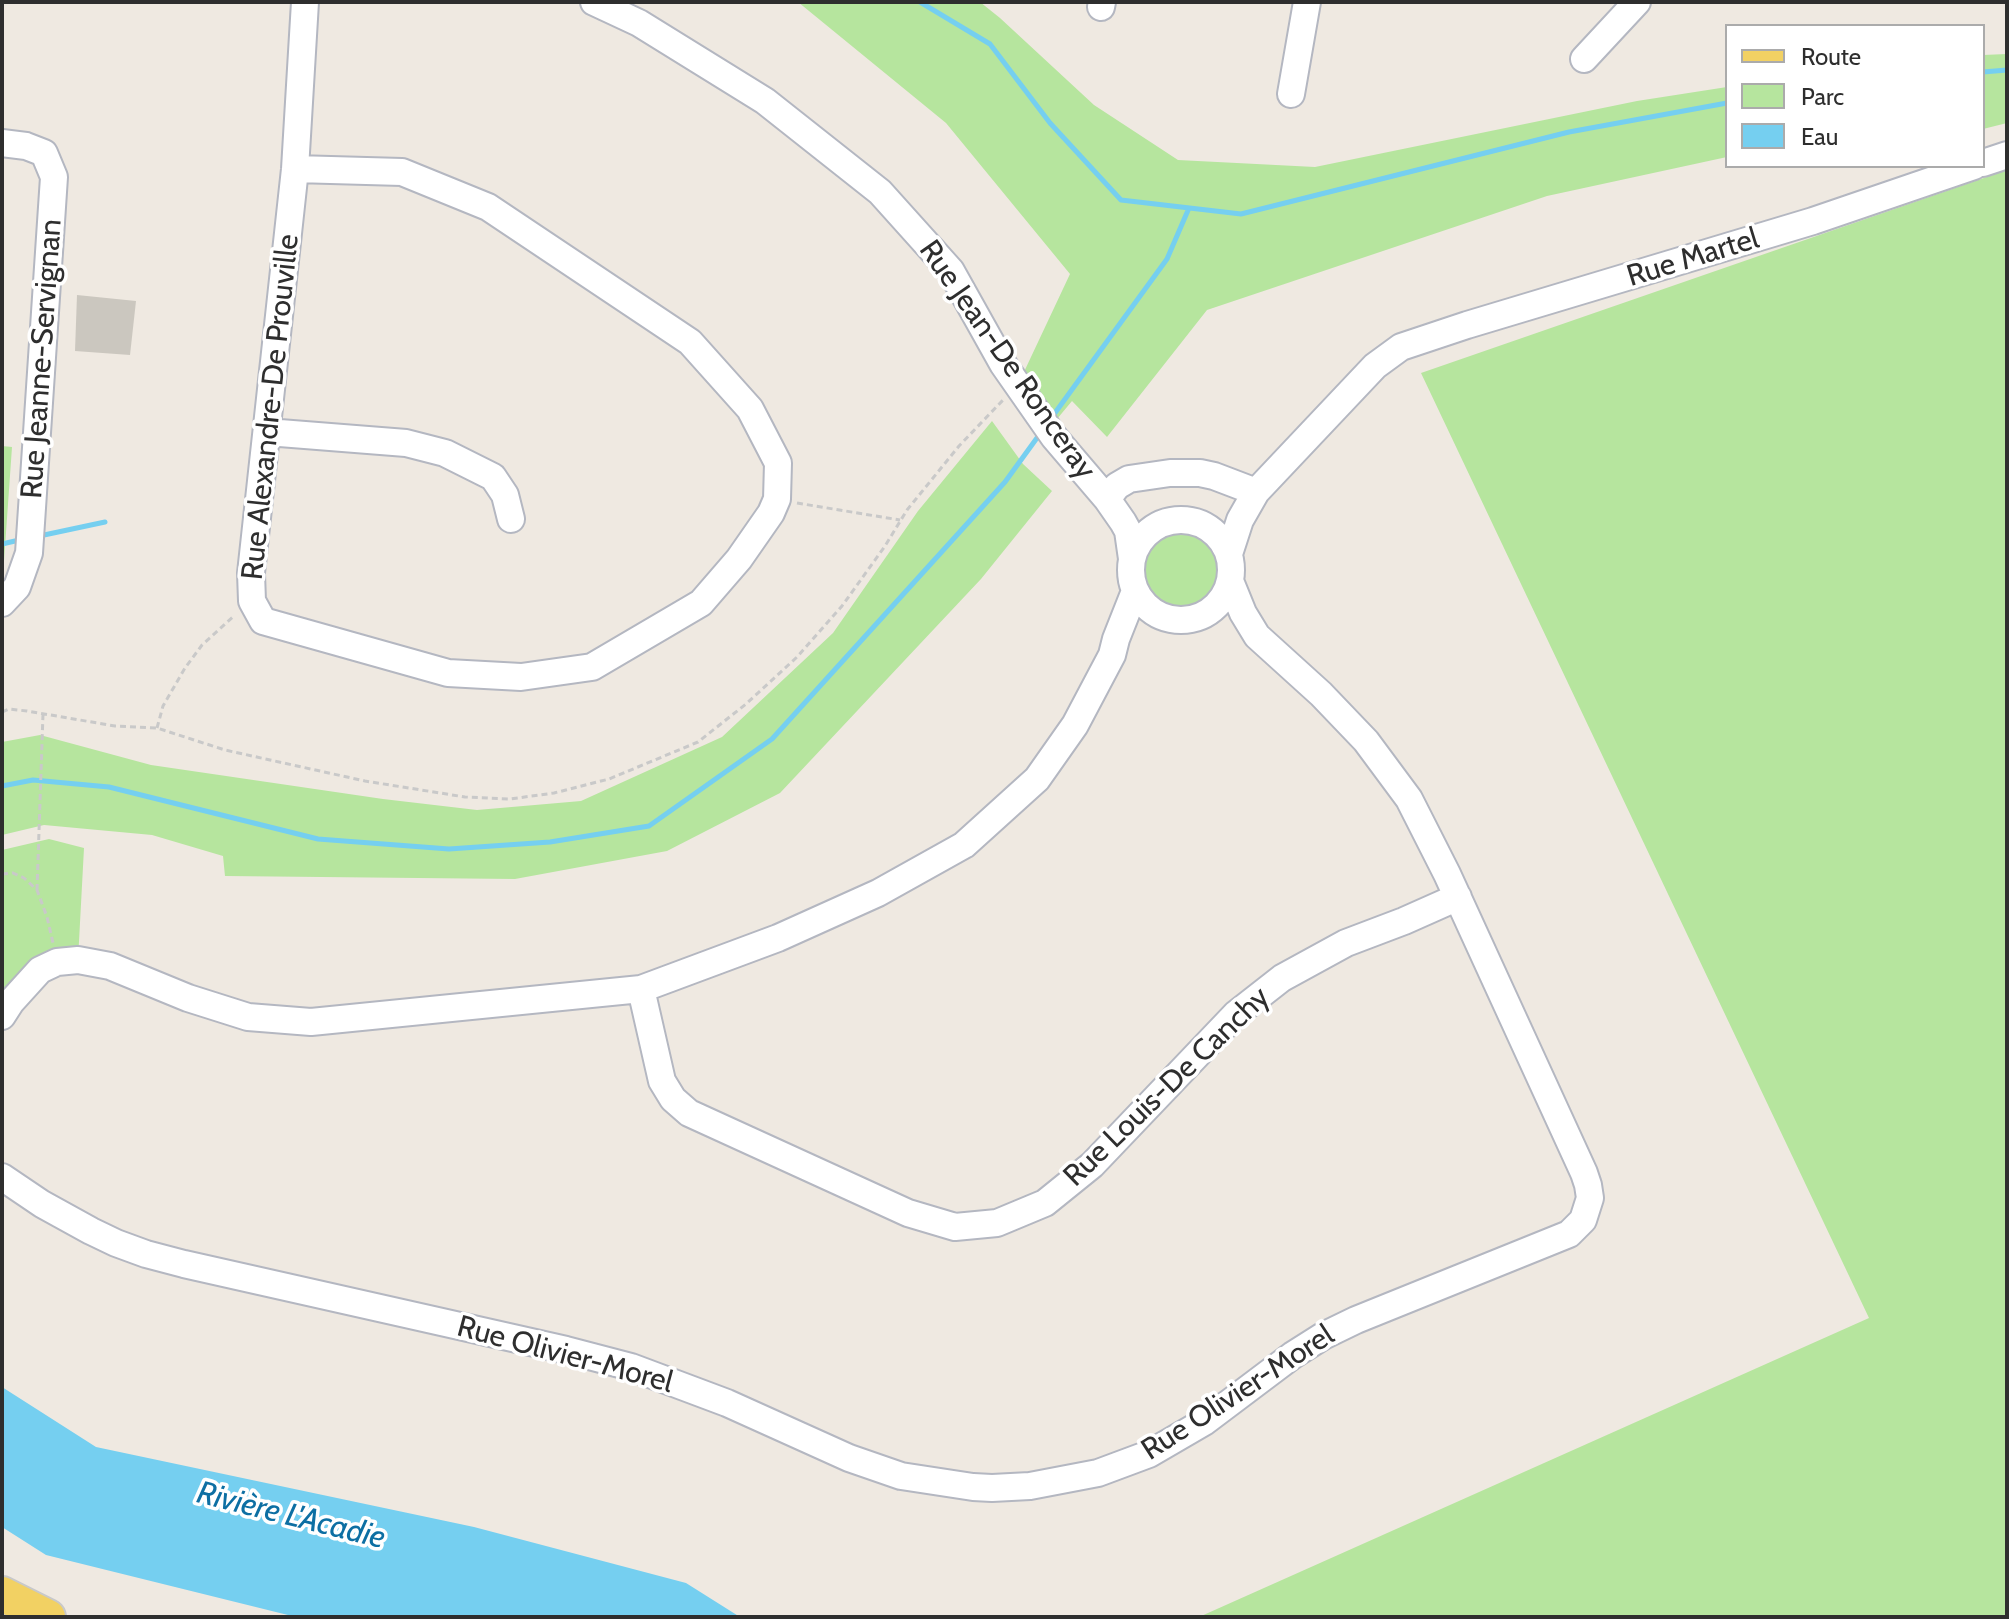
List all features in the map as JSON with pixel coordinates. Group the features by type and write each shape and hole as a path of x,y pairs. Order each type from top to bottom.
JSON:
{"main road":[{"path":"2,1594 48,1617"}],"street":[{"name":"Rue Alexandre-De Prouville","path":"305,2 295,169 251,573 252,601 263,621 448,673 521,677 592,667 701,603 739,559 771,513 777,499"},
{"name":"Rue Jean-De Ronceray","path":"594,2 639,23 765,101 880,192 951,271 1003,364 1054,437 1107,499 1128,531 1132,559"},
{"path":"1291,94 1307,2"},
{"path":"1584,59 1637,2"},
{"name":"Rue Jeanne-Servignan","path":"2,143 26,146 44,153 54,177 29,553 17,587 2,603"},
{"path":"1985,162 2007,155"},
{"name":"Rue Martel","path":"1256,492 1375,366 1409,343 1813,221 1968,168"},
{"path":"295,169 402,172 488,207 690,342 750,409 778,463 777,499"},
{"path":"267,432 406,443 445,453 493,477 505,495 511,519"},
{"path":"1107,499 1117,486 1129,479 1170,473 1214,476 1256,492"},
{"path":"1193,522 1256,492"},
{"path":"1230,568 1223,543 1215,533 1205,526 1177,520 1148,532 1138,545 1132,559 1132,580 1142,603 1153,612 1177,621 1201,617 1226,593 1240,520 1256,492"},
{"name":"Rue Jean-De Ronceray","path":"1107,499 1134,514 1166,522"},
{"name":"Rue Olivier-Morel","path":"2,1177 91,1231 146,1254 602,1358 710,1396 849,1458 901,1476 992,1488 1030,1486 1098,1473 1158,1450 1204,1422 1323,1336 1569,1234 1583,1220 1590,1198 1584,1173 1458,897 1409,799 1366,741 1321,694 1257,636 1243,613 1230,568"},
{"path":"2,1016 40,970 57,962 78,960 110,966 188,998 248,1017 311,1022 641,989 778,938 878,893 964,845 1037,779 1075,725 1112,655 1135,591"},
{"name":"Rue Olivier-Morel","path":"1201,617 1257,636"},
{"path":"1112,655 1128,639 1165,618"},
{"name":"Rue Louis-De Canchy","path":"641,989 662,1081 673,1099 689,1113 908,1213 955,1227 997,1223 1045,1203 1092,1165 1236,1014 1282,978 1346,943 1458,897"}],"path":[{"path":"2,712 9,709 115,726 157,728 225,750 365,781 465,797 510,799 554,793 609,779 698,742 746,704 797,657 842,606 900,520 959,446 1018,385"},
{"path":"777,499 900,520"},
{"path":"157,728 163,706 202,645 252,601"},
{"path":"43,714 37,890 47,917 57,962"},
{"path":"2,874 13,873 24,878 37,890"}],"green space":[{"path":"798,2 980,2 1094,105 1178,160 1315,167 1637,101 1725,87 1725,157 1547,196 1207,310 1107,437 1072,401 1057,419 1023,374 1070,274 946,123"},
{"path":"2007,54 2007,123 1985,128 1985,55"},
{"path":"2007,170 2007,1617 1199,1617 1869,1318 1421,373"},
{"path":"992,421 1023,464 1052,491 981,579 780,793 667,851 515,879 225,876 223,856 152,835 44,825 2,835 2,742 40,735 151,765 383,799 477,810 581,801 722,737 833,633 918,511"},
{"path":"2,446 12,447 2,563"},
{"path":"1179,531 1195,534 1209,543 1218,557 1221,573 1218,589 1209,603 1195,612 1179,615 1163,612 1149,603 1140,589 1137,573 1140,557 1149,543 1163,534"},
{"path":"49,839 84,848 78,960 57,963 2,1016 2,850"}],"water":[{"name":"Rivière L'Acadie","path":"2,1387 96,1447 474,1527 686,1583 740,1617 296,1617 46,1555 2,1527"}],"building":[{"path":"77,295 136,301 130,355 75,351"}],"waterway":[{"path":"920,2 990,44 1050,123 1121,200 1241,214 1569,132 1725,103"},
{"path":"1985,72 2007,70"},
{"path":"1052,417 1167,259 1189,208"},
{"path":"2,786 33,780 109,787 318,839 449,849 550,842 649,826 772,739 1005,482 1042,431"},
{"path":"44,535 105,522"},
{"path":"2,544 15,541"}]}
